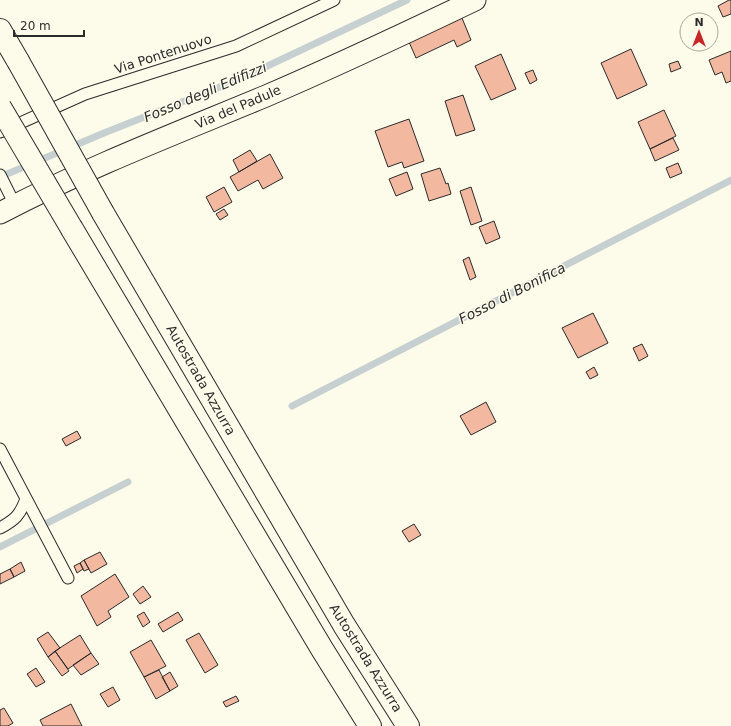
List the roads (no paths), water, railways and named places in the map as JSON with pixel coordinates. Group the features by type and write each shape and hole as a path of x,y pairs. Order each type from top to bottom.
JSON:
{"highway":[{"name":"Autostrada Azzurra","path":"0,30 103,213 344,625 408,726"},
{"path":"0,107 322,649 370,726"}],"street":[{"name":"Via del Padule","path":"7,202 117,158 282,88 397,37 475,0"}],"lane":[{"name":"Via Pontenuovo","path":"0,132 85,94 236,46 334,0"},
{"path":"0,175 7,202"},
{"path":"0,449 68,578"},
{"path":"0,528 11,522 22,511 26,499"}],"waterway":[{"name":"Fosso degli Edifizzi","path":"0,177 104,133 240,79 407,0"},
{"name":"Fosso di Bonifica","path":"292,406 731,180"},
{"name":"Fosso di Bonifica","path":"0,547 128,482"}]}
